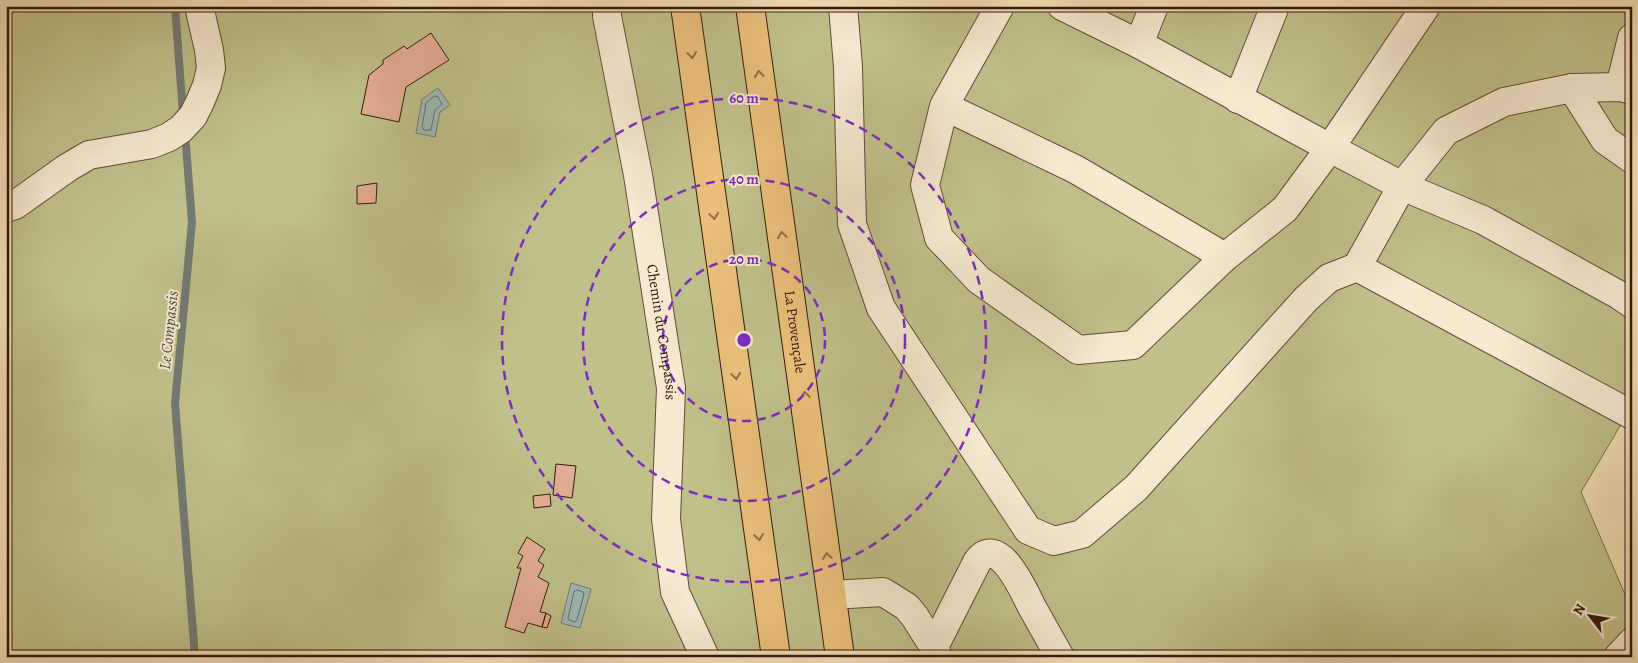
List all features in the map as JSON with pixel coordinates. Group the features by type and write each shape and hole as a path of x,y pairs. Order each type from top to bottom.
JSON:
{"highway":[{"path":"685,6 776,657"},
{"name":"La Provençale","path":"750,6 840,657"}],"street":[{"path":"6,208 15,205 88,155 152,144 181,130 193,116 200,102 211,68 209,50 198,6"},
{"name":"Chemin du Compassis","path":"607,6 607,16 638,175 671,388 666,519 675,592 705,657"},
{"path":"844,6 848,67 852,224 881,308 1028,530 1054,541 1082,534 1136,488 1306,299 1329,278 1357,267 1402,186 1446,132 1504,102 1572,88 1626,89 1632,38"},
{"path":"1000,6 944,106 925,185 940,238 979,280 1078,350 1134,345 1225,257 1285,209 1330,148 1426,6"},
{"path":"1062,6 1139,44 1402,186 1483,220 1632,304"},
{"path":"1139,44 1154,6"},
{"path":"1238,99 1276,6"},
{"path":"1572,88 1605,140 1632,159"},
{"path":"944,106 1075,169 1225,257"},
{"path":"1357,267 1632,415"},
{"path":"936,652 977,562 981,556 988,553 995,554 1016,574 1060,657"},
{"path":"832,595 883,592 906,607 915,616 936,652"},
{"path":"1618,657 1632,642"}],"shaded area":[{"path":"6,6 1632,6 1632,406 1581,492 1632,611 1632,657 6,657"}],"water":[{"path":"438,88 450,105 440,112 435,137 416,133 422,99"},
{"path":"571,583 591,589 580,628 561,623"}],"building":[{"path":"431,33 449,60 406,87 399,122 361,114 369,75 383,64 383,60 404,46 407,49"},
{"path":"377,183 376,203 357,204 357,186"},
{"path":"556,464 576,466 572,498 553,495"},
{"path":"550,494 551,506 534,508 533,496"},
{"path":"527,537 545,549 538,561 544,565 538,577 549,583 540,612 546,613 542,627 528,623 524,633 505,627 521,568 517,568 523,556 518,553"},
{"path":"546,613 551,616 547,628 542,627"}],"waterway":[{"name":"Le Compassis","path":"175,6 183,114"},
{"name":"Le Compassis","path":"185,133 192,222 175,403 195,657"}]}
